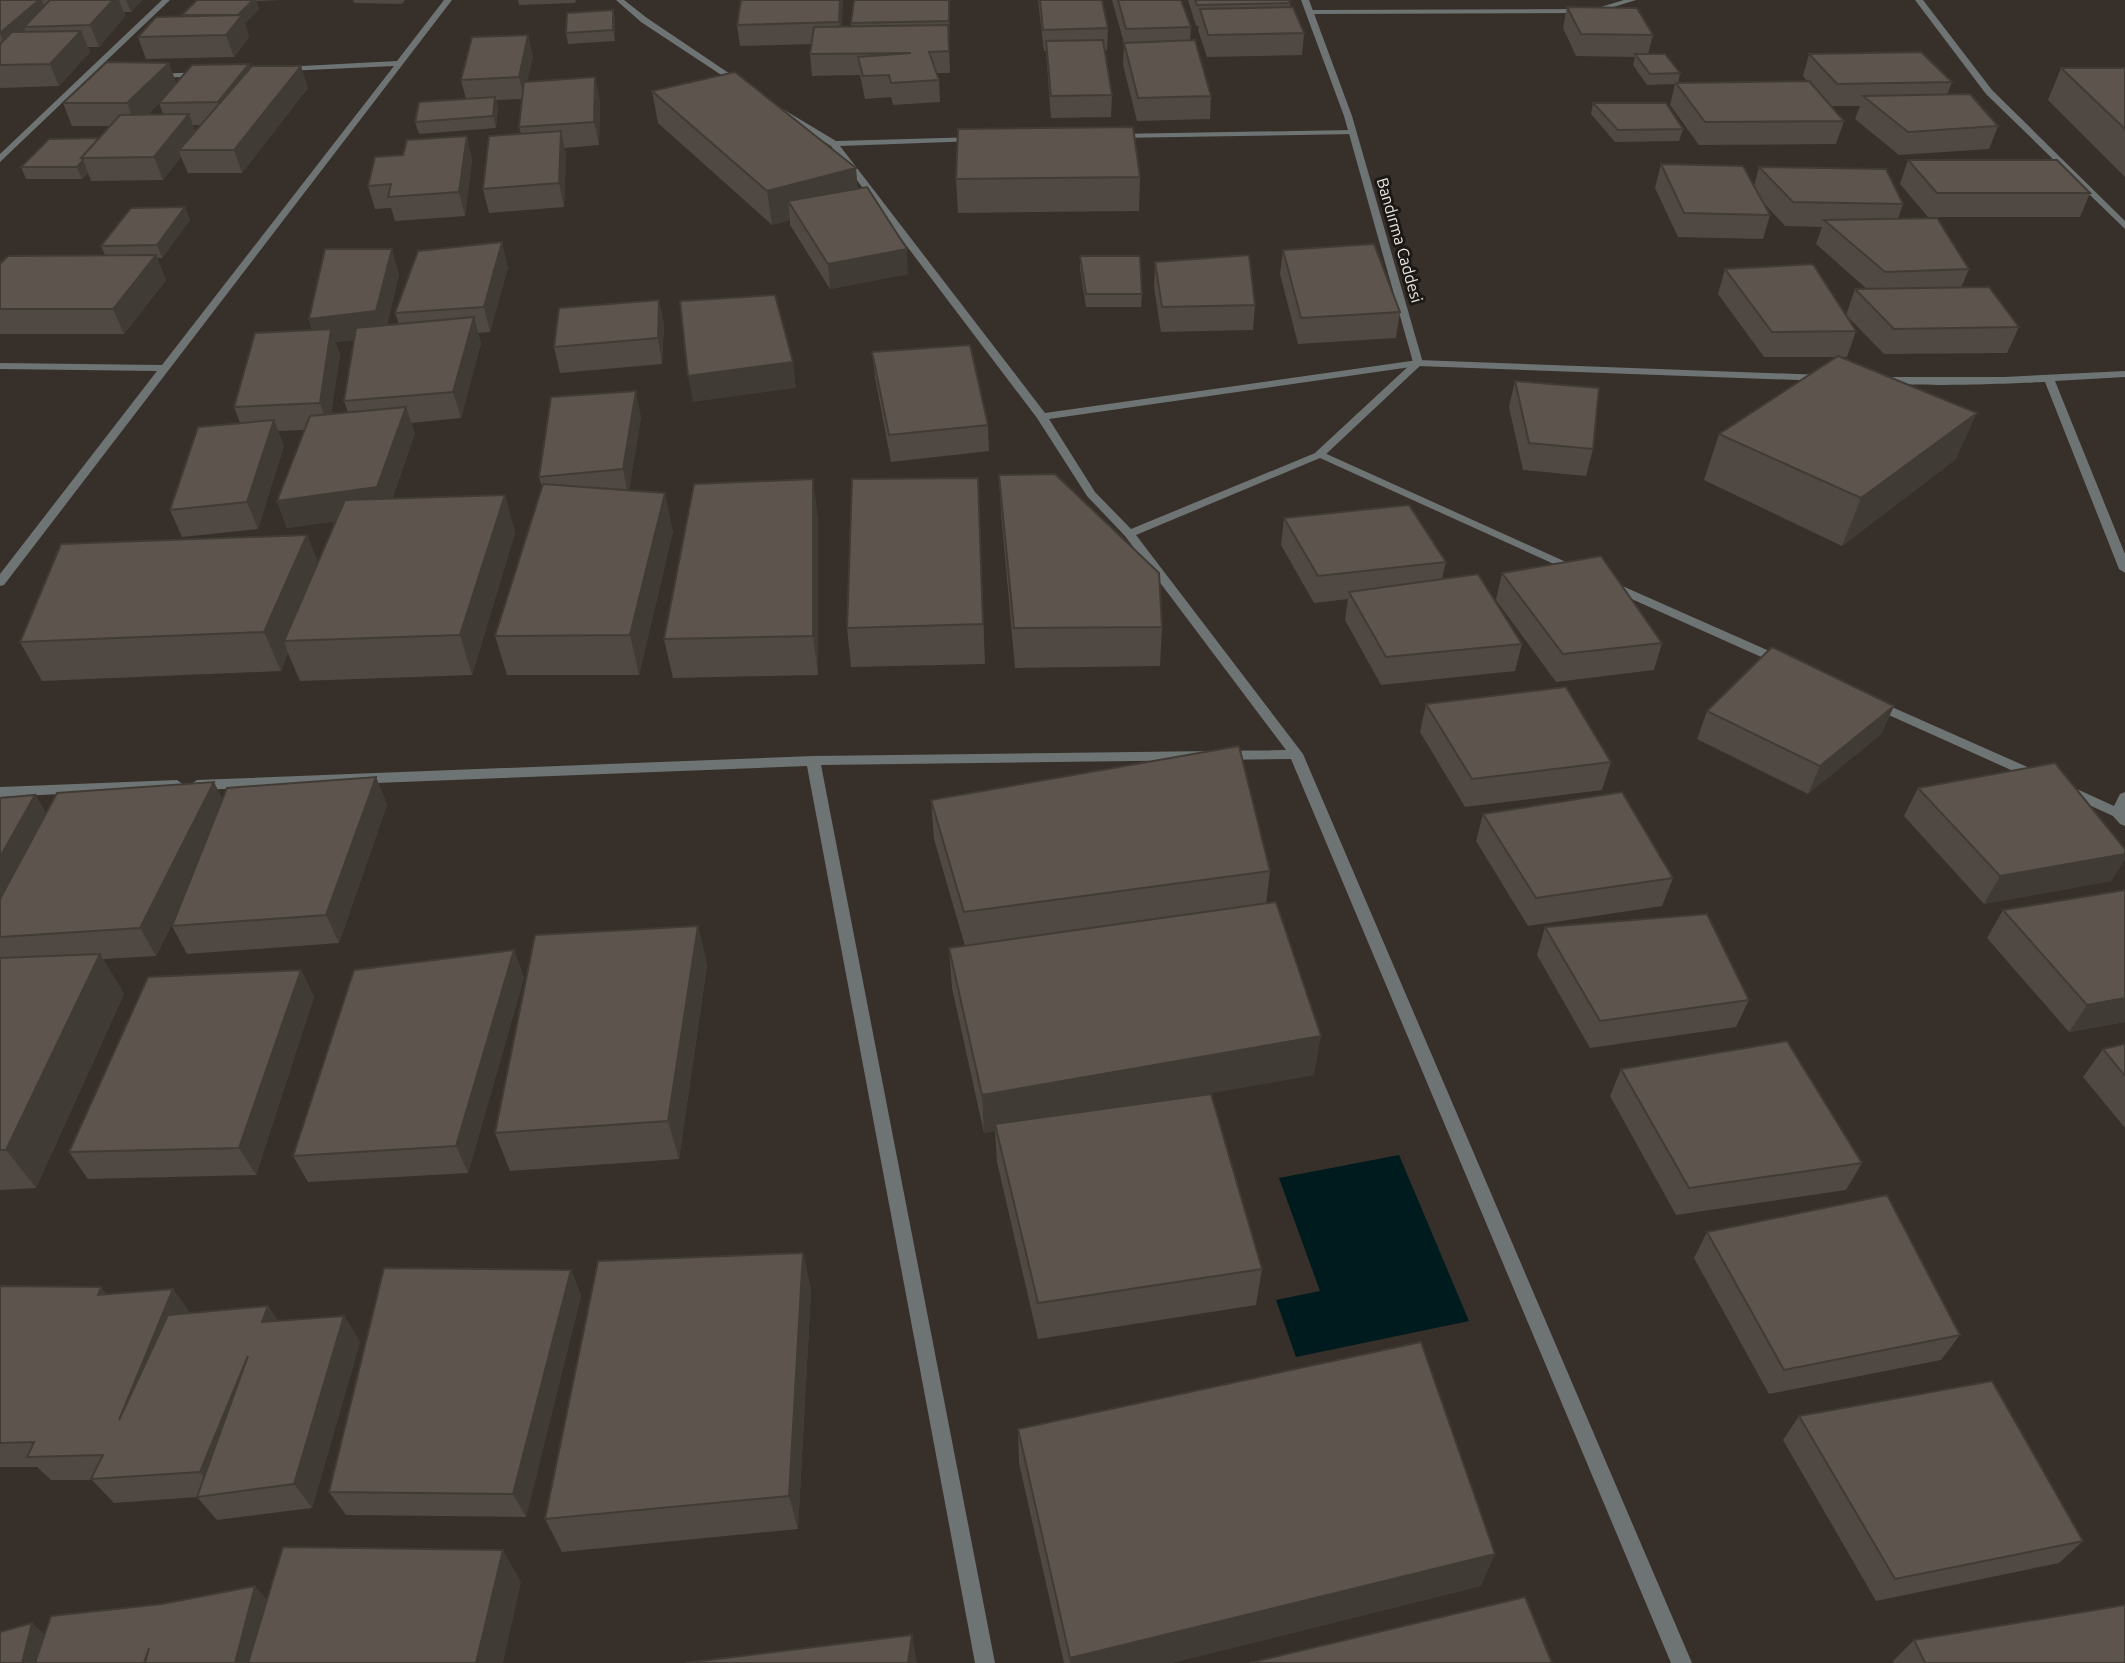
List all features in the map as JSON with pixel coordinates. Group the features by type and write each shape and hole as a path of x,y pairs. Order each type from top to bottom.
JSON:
{"street":[{"path":"0,159 166,0"},
{"path":"0,582 448,0"},
{"path":"620,0 644,20 751,90"},
{"name":"Bandırma Caddesi","path":"1305,0 1352,132 1418,363"},
{"path":"1310,12 1594,11 1632,0"},
{"path":"1919,0 1989,92 2125,226"},
{"path":"275,70 400,63"},
{"path":"151,77 206,74"},
{"path":"82,80 95,80"},
{"path":"772,104 834,144 1042,417 1091,494 1129,534 1296,754 1682,1663"},
{"path":"1105,137 1352,132"},
{"path":"834,144 982,139"},
{"path":"1042,417 1418,363 1840,379"},
{"path":"1129,534 1320,454 1418,363"},
{"path":"0,366 163,368"},
{"path":"1867,380 2049,380 2125,374"},
{"path":"2049,380 2125,569"},
{"path":"1320,454 1789,665"},
{"path":"1865,699 2121,817 2125,797"},
{"path":"0,792 813,761 1296,754"},
{"path":"813,761 985,1663"}],"water":[{"path":"1399,1155 1469,1321 1296,1357 1276,1300 1320,1291 1279,1178"}],"building":[{"path":"0,0 39,0 0,33"},
{"path":"50,0 113,0 90,25 24,27"},
{"path":"197,0 253,0 238,15 182,15"},
{"path":"741,0 840,0 839,22 737,25"},
{"path":"854,0 949,0 949,21 851,23"},
{"path":"1040,0 1102,0 1108,28 1043,30"},
{"path":"1118,0 1181,0 1191,27 1126,29"},
{"path":"1195,0 1289,0 1290,3 1197,5"},
{"path":"1293,7 1304,33 1208,35 1200,9"},
{"path":"1567,7 1637,8 1653,35 1581,34"},
{"path":"613,10 613,30 566,33 567,13"},
{"path":"242,15 226,35 138,37 156,17"},
{"path":"948,25 949,51 929,52 939,80 891,83 889,75 863,76 858,57 911,53 810,54 814,27"},
{"path":"81,31 50,64 0,65 0,44 12,32"},
{"path":"528,35 519,77 461,80 472,37"},
{"path":"1103,40 1112,95 1051,96 1046,41"},
{"path":"1195,40 1211,96 1138,98 1124,43"},
{"path":"1921,52 1952,82 1837,84 1809,54"},
{"path":"1635,54 1665,54 1680,73 1650,74"},
{"path":"107,62 169,63 127,103 63,103"},
{"path":"249,64 218,102 159,103 192,65"},
{"path":"252,66 301,66 234,150 179,150"},
{"path":"2061,68 2125,68 2125,129"},
{"path":"735,72 856,168 767,191 652,91"},
{"path":"595,77 594,122 519,127 524,82"},
{"path":"1809,81 1844,121 1705,122 1676,83"},
{"path":"1970,94 1998,126 1908,132 1863,96"},
{"path":"495,97 493,116 415,122 419,102"},
{"path":"1593,103 1666,103 1683,129 1618,130"},
{"path":"189,114 154,157 81,158 120,115"},
{"path":"1133,127 1140,177 956,179 958,129"},
{"path":"561,131 559,183 483,189 489,136"},
{"path":"467,136 459,192 388,197 391,184 368,186 375,157 403,155 407,140"},
{"path":"99,138 81,158 83,160 77,167 21,167 49,139"},
{"path":"1908,160 2057,160 2090,193 1937,193"},
{"path":"1661,164 1743,166 1770,215 1684,213"},
{"path":"1759,167 1886,169 1903,204 1793,202"},
{"path":"867,187 907,249 828,264 788,201"},
{"path":"185,207 157,245 101,246 131,208"},
{"path":"1937,218 1969,269 1885,272 1824,220"},
{"path":"502,242 484,307 395,313 418,251"},
{"path":"1374,244 1400,312 1301,318 1283,250"},
{"path":"325,249 392,249 376,311 309,319"},
{"path":"156,255 113,309 0,309 0,264 8,256"},
{"path":"1249,255 1255,305 1162,307 1155,262"},
{"path":"1080,256 1140,256 1142,294 1086,294"},
{"path":"1813,264 1856,331 1772,332 1725,269"},
{"path":"1989,287 2019,327 1894,329 1855,289"},
{"path":"775,295 793,362 688,376 680,301"},
{"path":"659,300 658,338 554,347 559,308"},
{"path":"474,317 453,392 344,401 356,328"},
{"path":"331,329 320,403 234,407 255,333"},
{"path":"970,345 988,425 889,435 872,352"},
{"path":"1838,356 1977,413 1861,498 1719,434"},
{"path":"1515,381 1599,388 1593,449 1529,443"},
{"path":"636,391 623,469 539,477 551,397"},
{"path":"406,407 377,487 277,501 310,416"},
{"path":"274,420 247,502 170,510 198,427"},
{"path":"1055,474 1159,573 1162,627 1014,628 999,475"},
{"path":"978,478 983,624 847,628 852,479"},
{"path":"813,479 813,636 664,639 694,484"},
{"path":"543,484 665,493 630,635 495,636"},
{"path":"505,495 460,635 284,641 345,500"},
{"path":"1409,505 1446,562 1318,576 1284,518"},
{"path":"307,535 264,632 20,642 61,544"},
{"path":"1601,556 1662,643 1563,654 1502,573"},
{"path":"1478,574 1522,644 1386,657 1349,592"},
{"path":"1772,647 1894,706 1820,766 1707,711"},
{"path":"1566,687 1611,762 1472,779 1426,704"},
{"path":"1239,746 1270,871 964,912 931,800"},
{"path":"2055,763 2125,849 2125,854 2000,876 1918,788"},
{"path":"376,777 326,915 172,926 227,788"},
{"path":"214,782 140,928 0,937 0,899 57,793"},
{"path":"1622,792 1673,878 1536,898 1483,814"},
{"path":"35,795 0,857 0,798"},
{"path":"2125,890 2125,998 2087,1005 2003,910"},
{"path":"1276,902 1321,1036 982,1095 949,948"},
{"path":"1707,914 1749,1000 1600,1021 1545,927"},
{"path":"698,926 668,1121 495,1133 535,935"},
{"path":"514,950 456,1146 293,1156 354,970"},
{"path":"100,954 6,1150 0,1150 0,958"},
{"path":"301,970 239,1148 69,1152 148,977"},
{"path":"1787,1041 1862,1163 1689,1188 1621,1069"},
{"path":"2125,1044 2125,1076 2103,1049"},
{"path":"1211,1094 1262,1269 1038,1303 995,1124"},
{"path":"1887,1195 1960,1335 1784,1370 1707,1232"},
{"path":"803,1253 789,1496 545,1519 598,1261"},
{"path":"384,1268 571,1270 513,1494 329,1492"},
{"path":"0,1286 101,1287 98,1295 173,1289 119,1420 168,1315 268,1306 262,1322 344,1316 294,1484 197,1497 248,1356 200,1472 91,1479 103,1455 27,1457 34,1442 0,1443"},
{"path":"1421,1342 1495,1554 1070,1658 1018,1429"},
{"path":"1992,1381 2083,1541 1895,1579 1799,1416"},
{"path":"283,1547 503,1550 476,1663 248,1663"},
{"path":"255,1586 235,1663 145,1663 149,1648 144,1663 35,1663 51,1616 162,1604"},
{"path":"1525,1597 1552,1663 1249,1663"},
{"path":"2125,1605 2125,1663 1925,1663 1914,1640"},
{"path":"32,1623 22,1663 0,1663 0,1632"},
{"path":"912,1635 908,1663 685,1663"}]}
